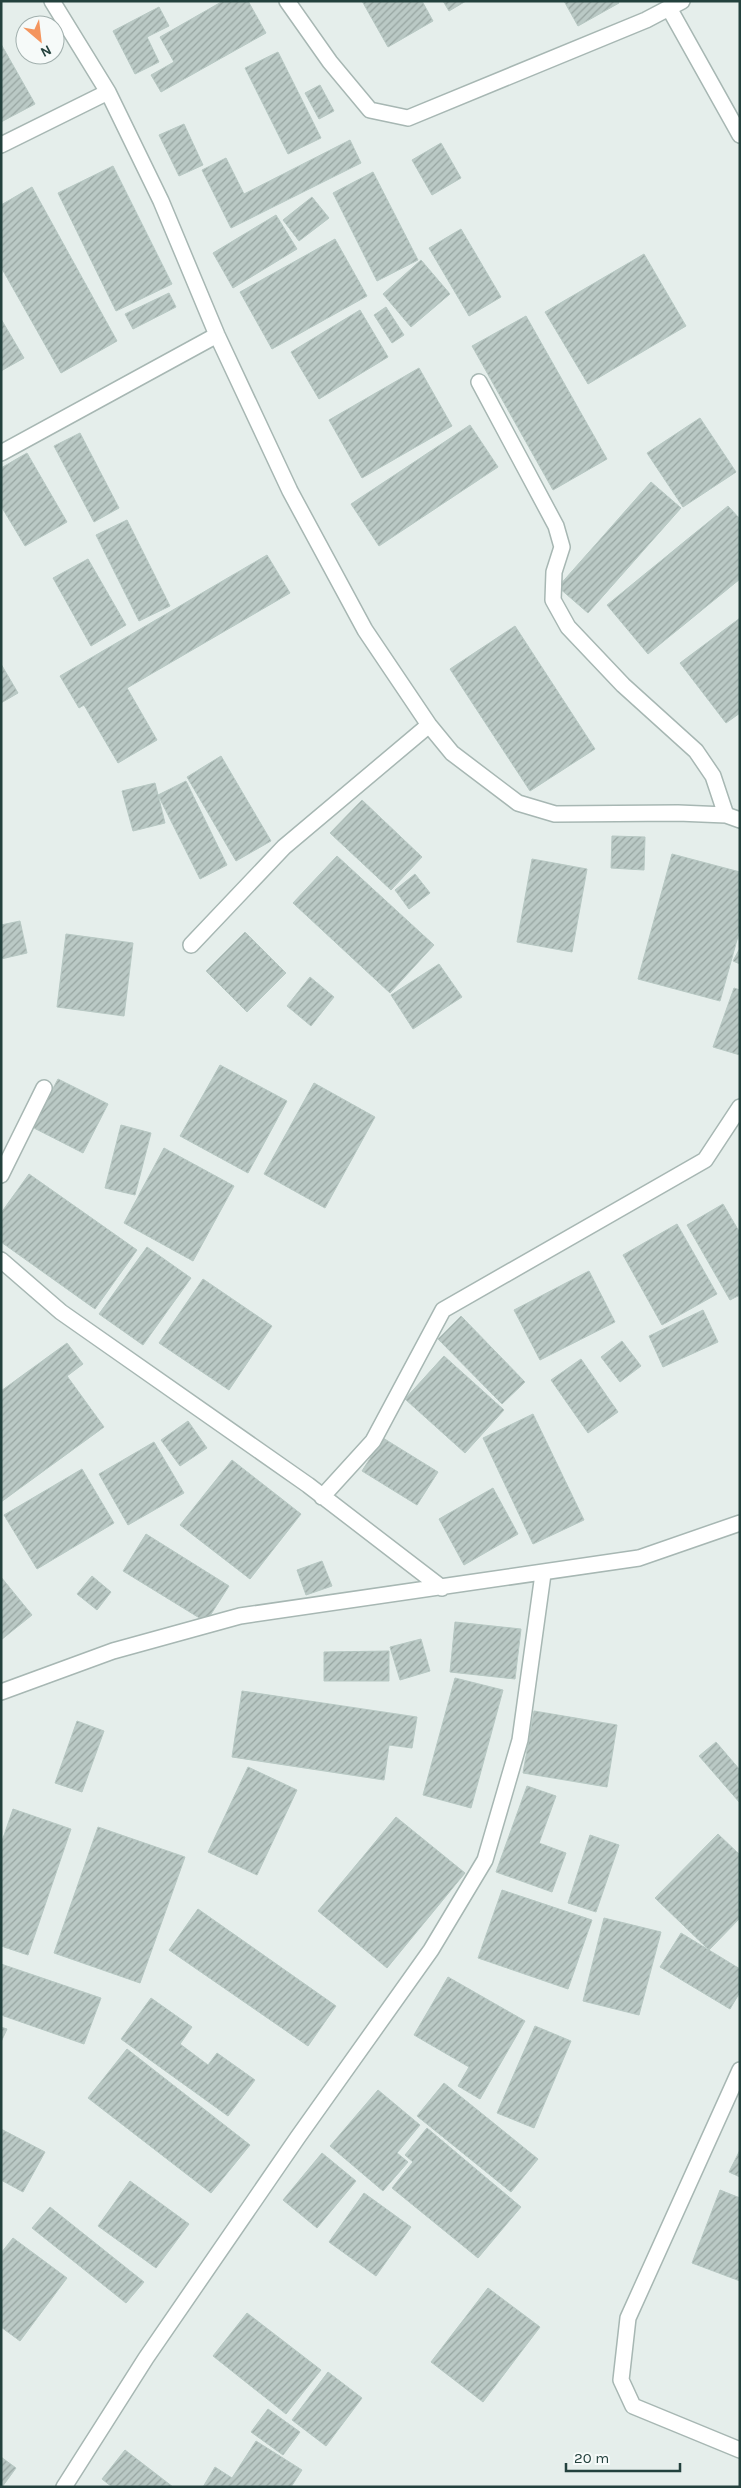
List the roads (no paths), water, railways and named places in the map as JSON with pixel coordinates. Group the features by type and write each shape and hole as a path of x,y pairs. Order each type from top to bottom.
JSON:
{"street":[{"path":"52,1 108,92 161,201 218,335 290,490 365,630 429,725 452,753 518,804 555,814 678,813 733,818"},
{"path":"287,1 330,62 370,110 408,118 646,20 675,5 740,135"},
{"path":"1,145 108,92"},
{"path":"1,453 218,335"},
{"path":"479,382 556,526 562,547 554,572 553,600 568,627 623,685 696,751 713,776 733,818"},
{"path":"191,945 284,847 429,725"},
{"path":"1,1175 44,1088"},
{"path":"322,1497 373,1441 443,1310 705,1160 740,1107"},
{"path":"1,1260 62,1312 322,1497 442,1588"},
{"path":"1,1692 113,1651 240,1616 543,1574 639,1558 740,1523"},
{"path":"64,2487 146,2358 431,1950 485,1860 520,1740 543,1574"},
{"path":"740,2070 628,2318 621,2380 633,2406 740,2450"}]}
